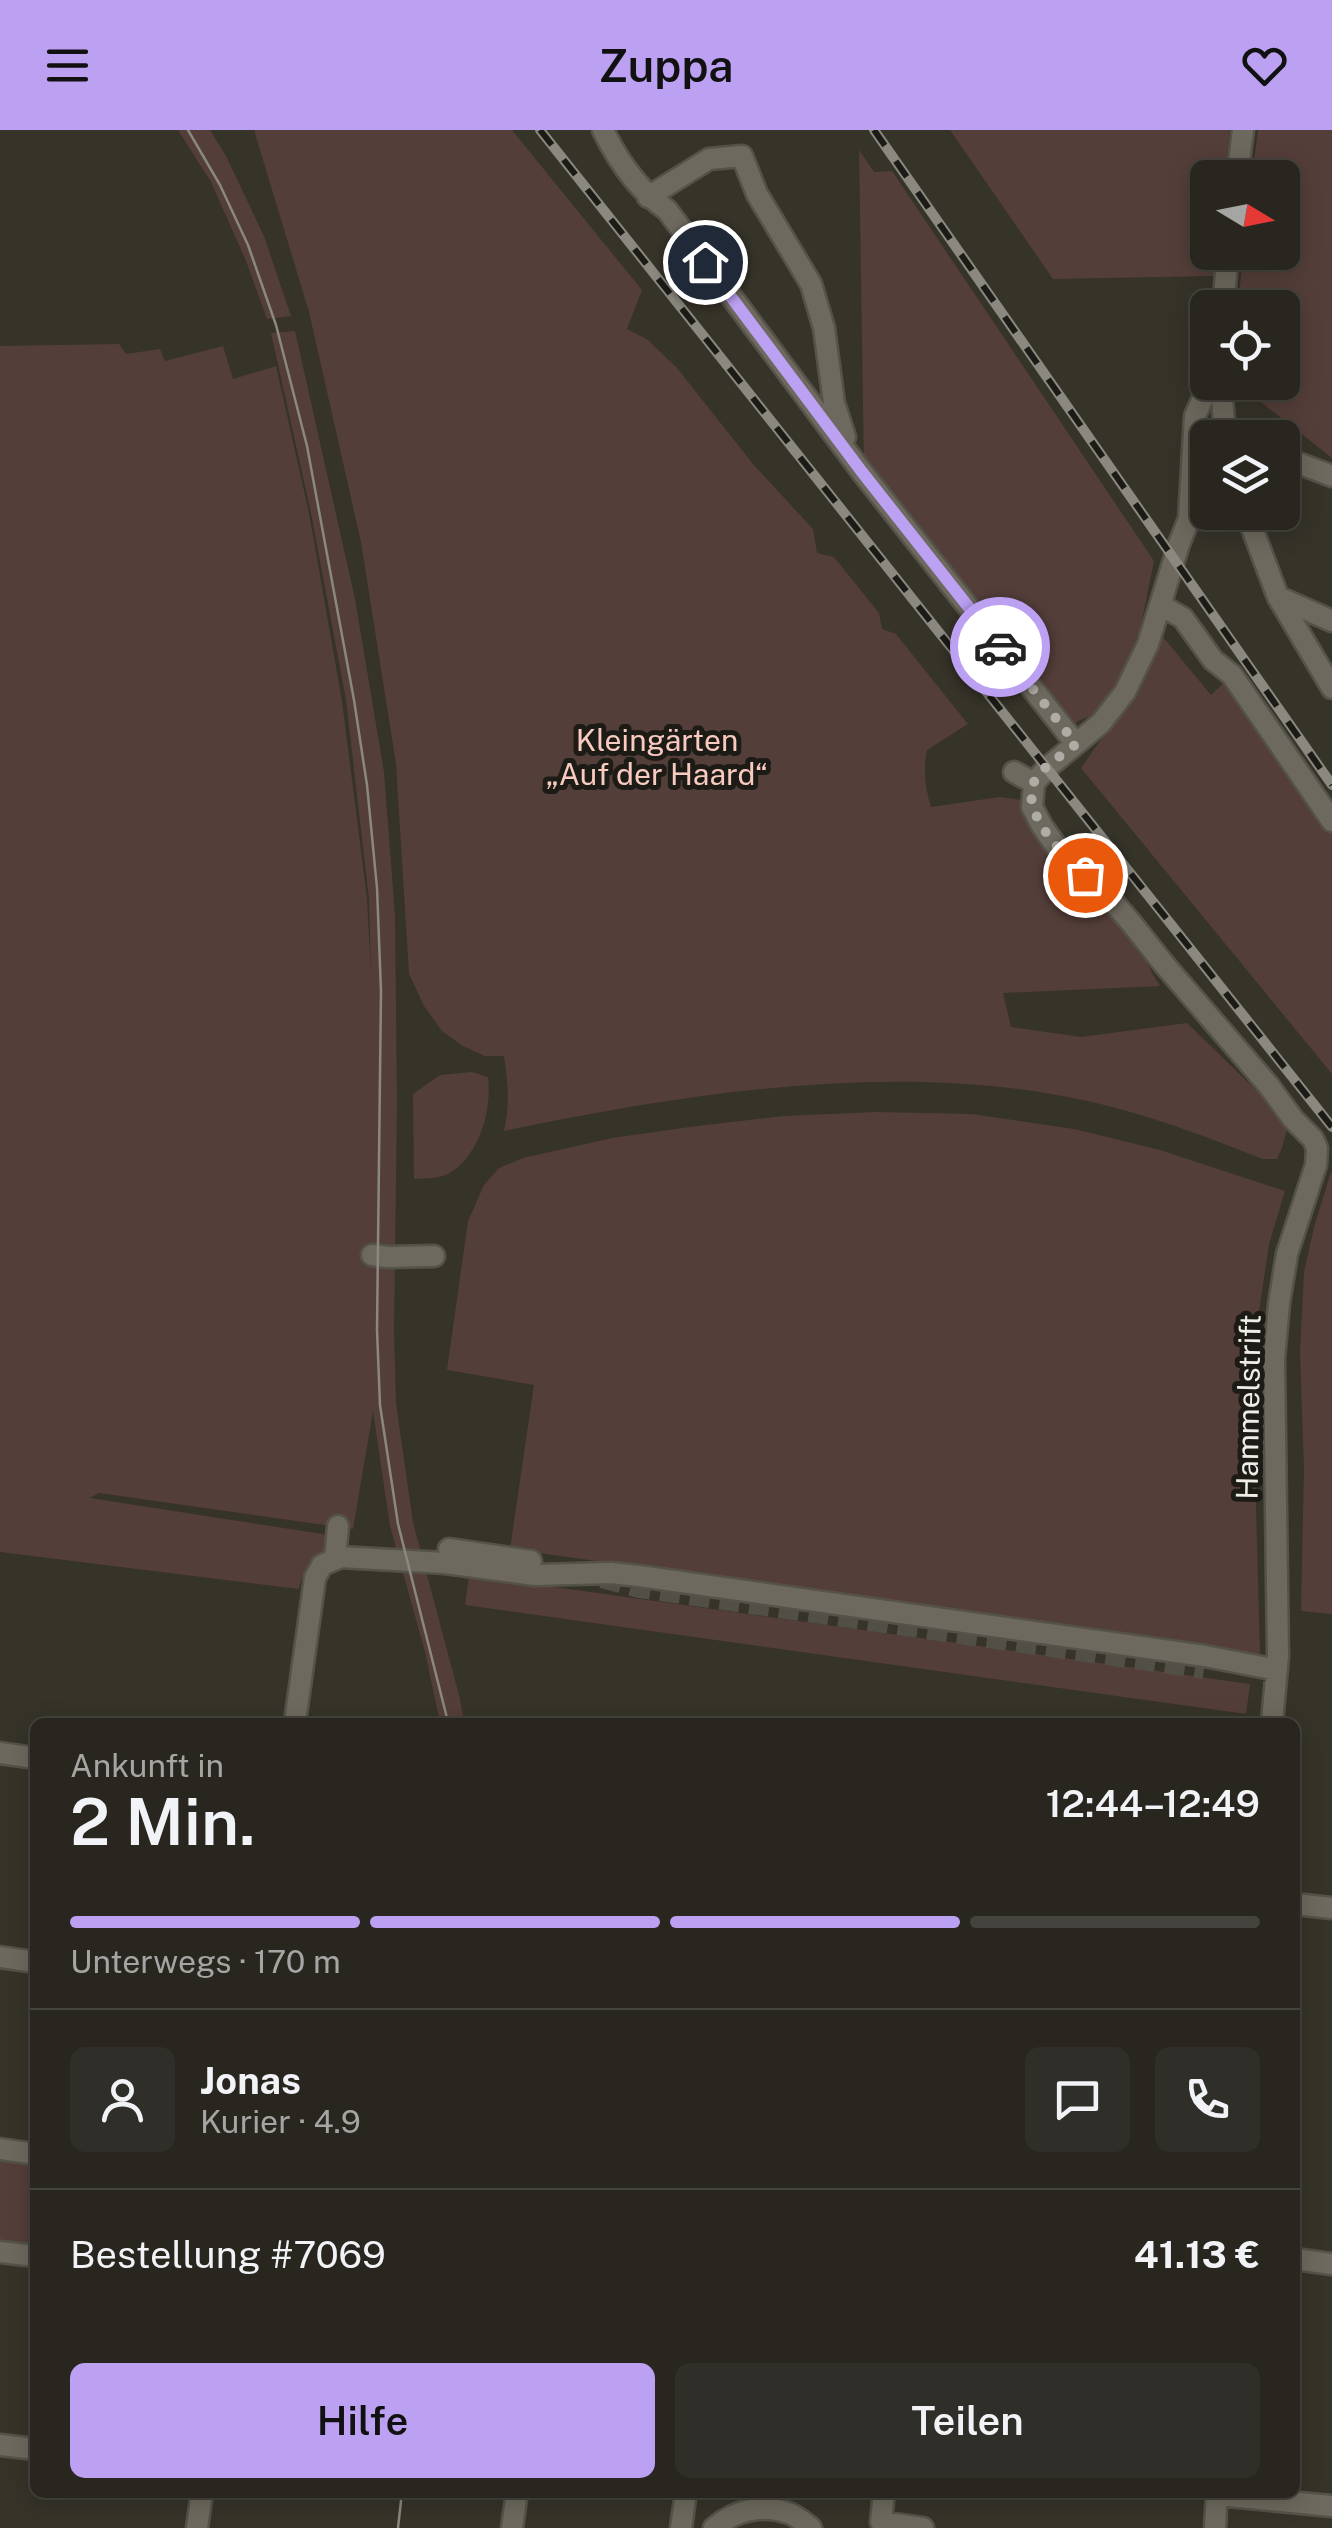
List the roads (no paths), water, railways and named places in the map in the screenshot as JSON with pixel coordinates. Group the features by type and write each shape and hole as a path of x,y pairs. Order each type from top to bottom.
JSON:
{"street":[{"path":"602,130 612,150 648,196 666,210 1076,744"},
{"path":"1240,160 1244,130"},
{"path":"648,196 709,159 742,156 757,194 811,284 824,328 834,404 850,454"},
{"path":"1014,772 1034,784 1047,768 1102,724 1125,692 1162,606 1188,520 1195,416 1202,400"},
{"path":"1300,464 1332,476"},
{"path":"1253,530 1278,597 1329,678"},
{"path":"1278,597 1332,621"},
{"path":"1162,606 1183,618 1214,660 1232,676 1332,821"},
{"name":"Hammelstrift","path":"1034,784 1032,807 1063,856 1107,895 1317,1148 1316,1165 1287,1254 1278,1304 1274,1359 1276,1677 1272,1718"},
{"path":"372,1254 434,1256"},
{"path":"335,1558 338,1526"},
{"path":"447,1556 535,1576 639,1576 1205,1656 1276,1677"},
{"path":"296,1718 315,1578 322,1565 335,1558 447,1556 537,1562"},
{"path":"1204,1670 1276,1677"},
{"path":"0,1753 30,1757"},
{"path":"1300,1905 1332,1908"},
{"path":"0,1957 30,1961"},
{"path":"0,2149 30,2153"},
{"path":"0,2252 30,2255"},
{"path":"1300,2261 1332,2264"},
{"path":"0,2445 30,2448"},
{"path":"197,2528 201,2498"},
{"path":"512,2528 516,2498"},
{"path":"682,2528 685,2498"},
{"path":"882,2498 872,2525 922,2528"},
{"path":"1215,2528 1217,2498"},
{"path":"1255,2498 1332,2506"},
{"path":"714,2528 737,2513 759,2508 792,2514 811,2528"}],"tunnel":[{"path":"602,1578 639,1588 1204,1669"}],"tram line":[{"path":"188,130 248,245 276,325 307,446 354,700 377,888 381,991 377,1330 380,1405 398,1524 447,1718"},
{"path":"398,2528 401,2498"}],"railway":[{"path":"540,130 1332,1127"},
{"path":"874,130 1332,785"}],"park label":[{"name":"Kleingärten „Auf der Haard“","path":"657,757"}]}
